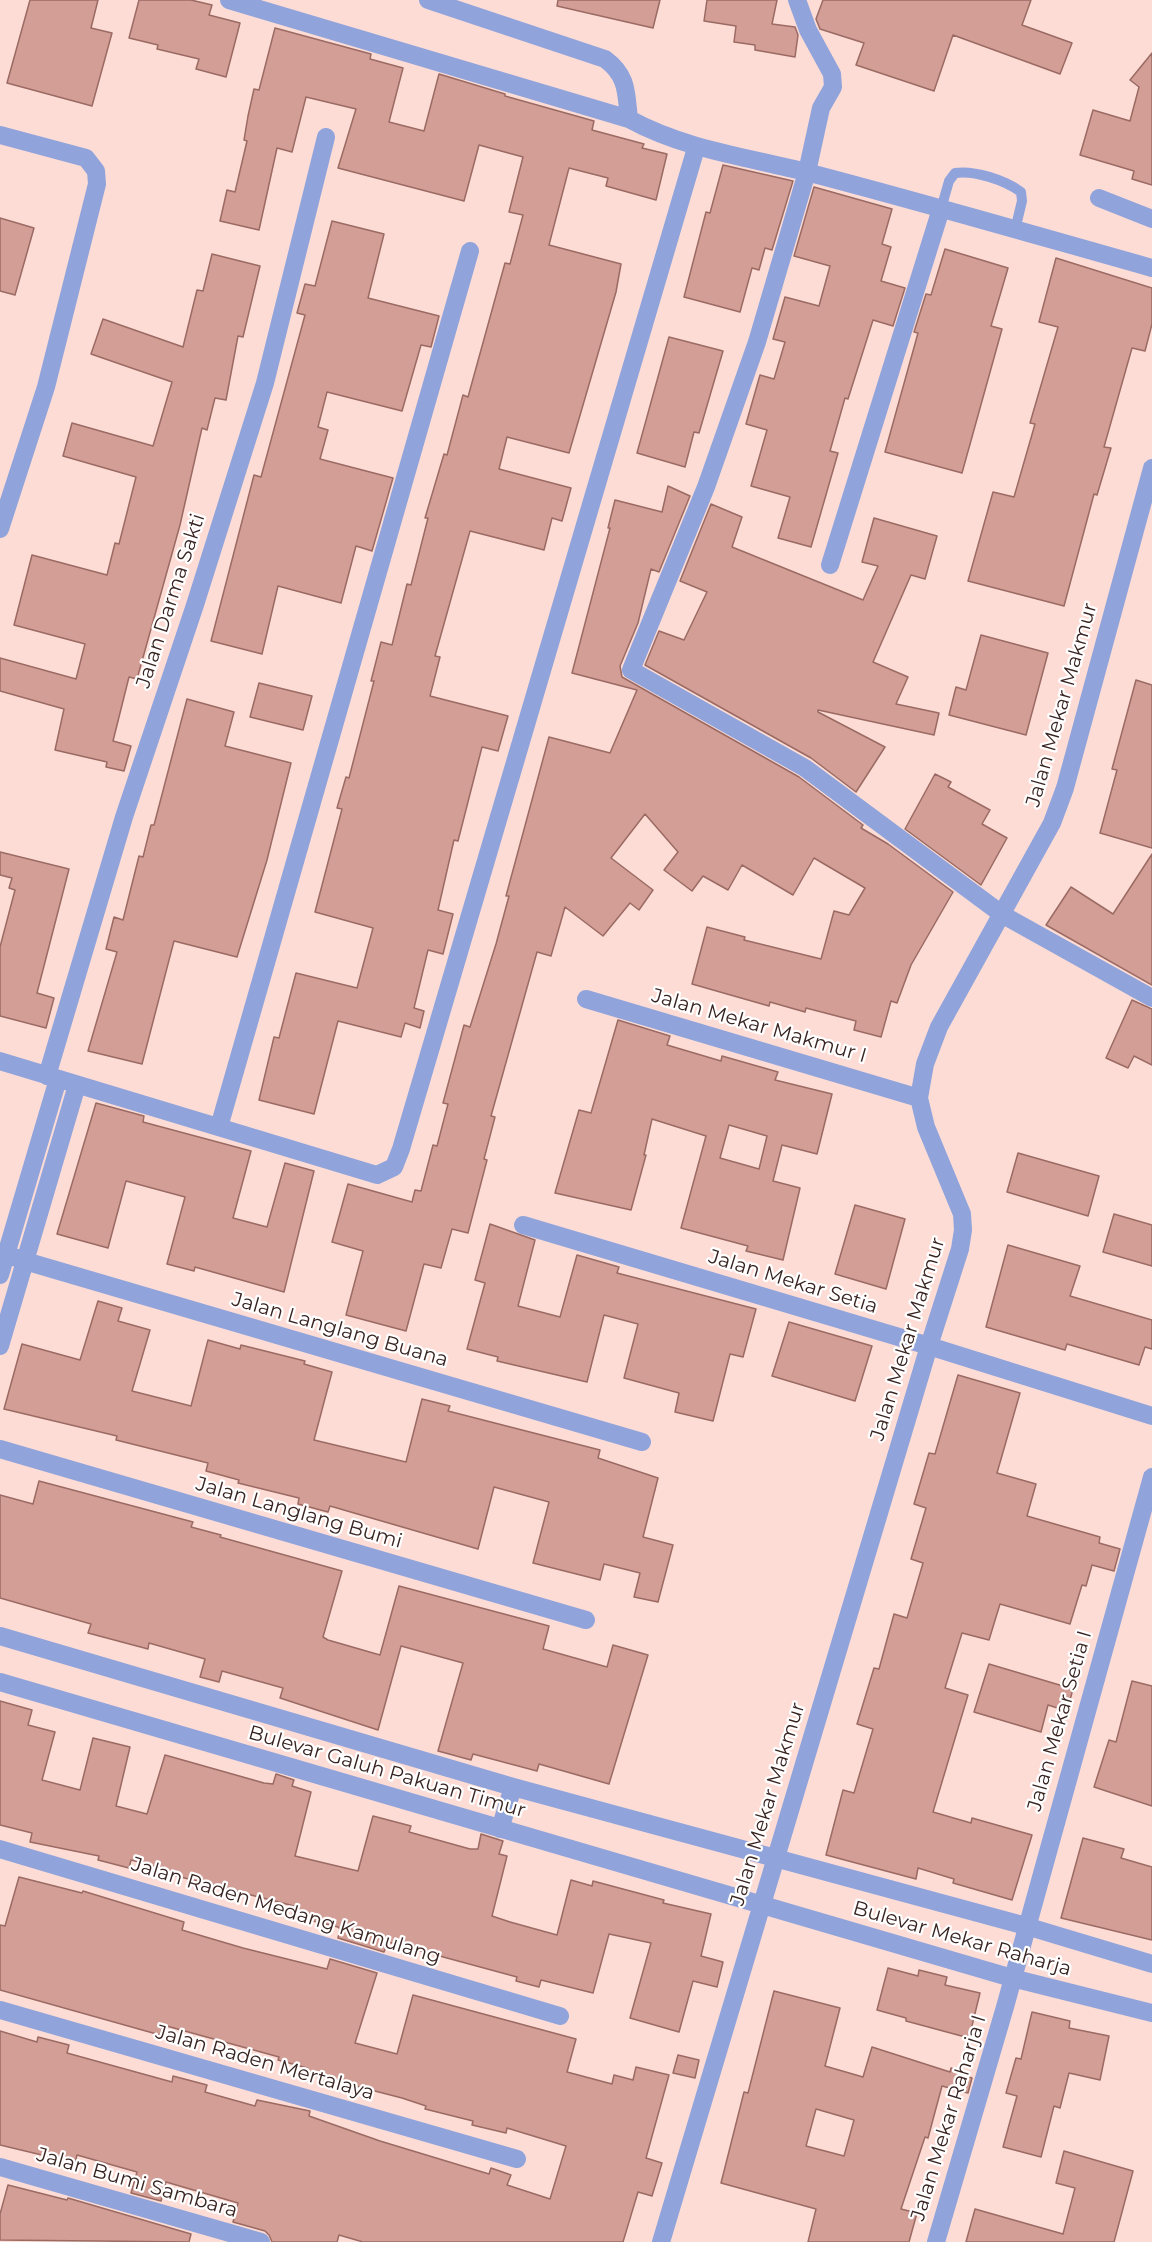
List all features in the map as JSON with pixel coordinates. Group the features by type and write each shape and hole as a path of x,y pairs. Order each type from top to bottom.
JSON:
{"street":[{"path":"229,0 629,119 662,137 696,148 807,172 1152,268"},
{"path":"428,0 605,59 617,68 625,84 629,119"},
{"path":"797,0 808,30 831,74 833,87 821,108 807,172 749,365 706,487 631,670 805,768 1003,915 1152,998"},
{"path":"0,135 86,158 96,171 97,184 46,387 0,529"},
{"name":"Jalan Darma Sakti","path":"0,1275 3,1252 124,817 195,605 265,383 326,137"},
{"path":"0,1062 377,1175 394,1167 696,148"},
{"path":"1099,198 1152,219"},
{"path":"830,565 941,209"},
{"path":"219,1127 470,250"},
{"name":"Jalan Mekar Makmur","path":"661,2242 960,1249 963,1230 962,1214 926,1127 919,1098 925,1064 939,1027 1052,823 1065,788 1151,476"},
{"name":"Jalan Mekar Makmur I","path":"586,999 919,1098"},
{"path":"0,1346 77,1085"},
{"name":"Jalan Mekar Setia","path":"523,1225 929,1346 1152,1416"},
{"name":"Jalan Langlang Buana","path":"3,1252 25,1261 642,1442"},
{"name":"Jalan Langlang Bumi","path":"0,1449 586,1620"},
{"name":"Jalan Mekar Setia I","path":"1012,1978 1152,1477"},
{"name":"Bulevar Galuh Pakuan Timur","path":"0,1636 513,1787 775,1860"},
{"name":"Bulevar Galuh Pakuan Timur","path":"0,1682 762,1905"},
{"path":"501,1829 513,1787"},
{"name":"Jalan Raden Medang Kamulang","path":"0,1849 560,2016"},
{"name":"Bulevar Mekar Raharja","path":"775,1860 1026,1926 1152,1964"},
{"name":"Bulevar Mekar Raharja","path":"762,1905 1012,1978 1152,2013"},
{"name":"Jalan Mekar Raharja I","path":"936,2242 1012,1978"},
{"name":"Jalan Raden Mertalaya","path":"0,2010 517,2159"},
{"name":"Jalan Bumi Sambara","path":"0,2167 261,2242"}],"lane":[{"path":"941,209 949,181 955,173 965,171 1012,185 1021,192 1022,201 1015,230"}],"building":[{"path":"30,0 98,0 91,28 112,33 92,106 7,83"},
{"path":"139,0 191,0 212,5 209,15 240,23 226,77 196,69 199,59 157,49 158,45 129,38"},
{"path":"558,0 660,0 653,28 557,6"},
{"path":"707,0 777,0 772,24 795,27 798,35 795,57 755,50 755,45 734,42 736,26 704,21"},
{"path":"823,0 1031,0 1022,25 1072,43 1060,74 953,35 934,91 856,65 864,43 820,29 816,19"},
{"path":"275,28 371,54 370,59 403,68 389,122 424,131 439,74 505,94 505,96 594,121 592,130 644,144 642,148 667,154 656,200 606,186 608,178 569,168 549,245 621,264 616,292 569,453 507,437 499,469 571,488 562,521 552,518 544,550 470,531 435,656 440,657 430,696 508,716 498,751 482,747 458,841 454,840 438,910 453,914 443,954 428,950 414,1008 424,1011 420,1028 405,1023 401,1037 338,1021 314,1114 259,1100 274,1037 279,1038 296,973 357,988 373,928 315,912 342,809 337,808 346,777 349,778 374,681 371,681 381,642 392,645 407,584 411,585 428,518 425,518 444,454 447,455 463,395 468,397 505,263 510,264 523,215 509,212 523,157 479,145 464,201 338,168 356,109 306,97 292,152 277,148 259,230 220,221 227,190 235,192 247,141 244,140 254,89 259,90"},
{"path":"1152,53 1152,185 1132,179 1134,171 1080,155 1093,110 1130,121 1139,87 1130,80"},
{"path":"723,165 793,181 772,250 765,248 759,270 752,268 740,312 684,297 706,212 710,213"},
{"path":"814,187 892,209 882,244 891,247 881,281 905,288 893,326 873,320 848,399 845,398 830,451 838,453 811,547 778,538 790,497 751,486 767,430 746,424 760,375 774,379 785,342 773,339 785,297 819,306 830,266 794,256"},
{"path":"0,218 34,228 15,295 0,291"},
{"path":"332,221 384,234 368,298 439,316 431,347 421,345 402,411 327,392 318,427 328,430 320,459 393,478 372,551 356,546 341,603 278,586 262,654 211,641 254,475 261,477 305,315 297,313 305,284 315,286"},
{"path":"945,249 1008,268 991,326 1002,329 962,473 885,452 918,333 914,332 926,294 931,295"},
{"path":"212,254 260,266 243,337 238,336 226,400 215,398 207,430 202,428 180,525 137,679 129,677 113,741 131,746 124,771 106,767 107,762 55,750 64,709 0,691 0,658 76,679 85,644 14,625 32,555 107,575 115,543 119,544 136,477 63,456 72,423 153,446 172,382 91,354 103,319 183,347 197,290 203,291"},
{"path":"1056,258 1152,288 1152,324 1145,351 1132,348 1104,447 1111,448 1097,495 1094,494 1064,606 968,581 993,492 1014,497 1035,424 1030,423 1058,327 1039,322"},
{"path":"669,337 723,351 699,433 694,432 685,467 637,453"},
{"path":"668,486 690,496 659,572 651,569 638,623 620,666 622,677 799,777 863,825 861,828 888,844 953,892 911,965 897,1003 891,1001 881,1037 854,1030 856,1021 806,1008 805,1012 770,1002 769,1006 692,984 707,927 745,937 744,940 821,959 834,911 849,915 865,888 814,858 793,895 742,865 728,890 703,876 692,891 664,870 678,852 645,814 611,858 653,890 639,910 630,903 603,936 565,907 551,956 537,952 491,1116 495,1117 484,1159 487,1160 468,1233 452,1229 441,1268 424,1264 406,1331 346,1315 363,1251 332,1242 348,1184 412,1202 415,1190 421,1191 433,1145 437,1146 448,1104 443,1103 464,1025 470,1027 496,944 509,896 506,896 549,737 610,753 637,690 572,673 610,528 608,528 615,500 662,512"},
{"path":"711,504 742,517 732,547 863,600 878,566 862,562 874,518 937,536 925,579 911,575 873,662 908,677 896,704 939,713 934,735 818,710 885,747 856,792 811,758 645,665 659,631 684,640 707,592 680,581"},
{"path":"981,635 1048,653 1026,735 949,715 956,687 966,690"},
{"path":"1136,680 1152,685 1152,848 1100,833 1117,770 1112,769"},
{"path":"259,683 312,696 303,730 250,717"},
{"path":"187,699 234,712 225,746 291,763 267,860 237,957 174,941 142,1064 88,1051 117,952 106,949 114,917 123,920 139,856 143,857 151,825 154,825"},
{"path":"935,774 951,782 948,787 990,810 982,824 1007,838 981,885 905,829"},
{"path":"0,852 69,869 37,993 54,998 46,1028 0,1016 0,947 15,890 9,888 12,878 0,875"},
{"path":"1152,854 1152,985 1046,925 1071,887 1113,914"},
{"path":"1132,1000 1152,1009 1152,1065 1134,1056 1128,1068 1106,1058"},
{"path":"618,1020 670,1036 667,1045 721,1061 722,1056 778,1072 775,1080 832,1094 817,1154 782,1145 773,1181 800,1188 783,1260 746,1251 748,1246 681,1228 706,1136 652,1119 644,1155 646,1155 631,1210 555,1193 579,1110 591,1113","holes":["729,1125 767,1136 759,1169 720,1158"]},
{"path":"96,1103 144,1116 143,1122 251,1151 233,1218 267,1227 285,1163 314,1171 284,1292 195,1267 194,1271 167,1264 185,1197 126,1181 108,1248 57,1234"},
{"path":"1018,1153 1099,1176 1088,1216 1007,1192"},
{"path":"855,1205 905,1219 886,1289 835,1274"},
{"path":"1114,1214 1152,1225 1152,1266 1103,1252"},
{"path":"490,1224 535,1240 518,1306 560,1317 577,1255 619,1267 617,1273 756,1309 743,1357 730,1354 713,1421 675,1412 679,1393 624,1378 638,1324 604,1315 587,1382 497,1361 498,1357 467,1349 485,1283 475,1280"},
{"path":"1008,1245 1080,1266 1070,1296 1152,1320 1152,1349 1145,1347 1139,1365 1067,1344 1065,1350 986,1327"},
{"path":"98,1301 122,1308 118,1321 150,1330 132,1391 191,1406 208,1340 240,1349 241,1345 305,1361 304,1364 332,1372 314,1440 406,1462 422,1399 450,1406 448,1411 600,1450 598,1458 658,1478 643,1537 673,1545 658,1602 634,1597 640,1573 604,1564 600,1580 533,1563 549,1502 494,1487 478,1549 330,1506 328,1512 298,1504 299,1498 238,1483 239,1480 206,1471 208,1463 116,1440 117,1436 4,1409 22,1344 80,1360"},
{"path":"789,1322 872,1346 855,1401 772,1376"},
{"path":"958,1375 1020,1393 997,1473 1036,1484 1027,1516 1100,1537 1099,1543 1120,1549 1114,1571 1092,1565 1086,1586 1082,1585 1070,1624 1000,1604 989,1640 962,1633 945,1688 968,1695 933,1812 971,1823 972,1818 1032,1835 1012,1900 953,1883 954,1879 918,1868 916,1879 826,1855 843,1790 854,1793 873,1729 857,1724 874,1668 879,1669 894,1614 907,1618 923,1563 911,1559 926,1508 914,1504 929,1453 935,1454"},
{"path":"39,1481 193,1522 191,1527 221,1535 220,1537 342,1571 323,1637 380,1655 399,1586 549,1626 543,1649 607,1667 613,1645 648,1655 609,1784 539,1764 537,1771 473,1754 471,1760 438,1751 463,1663 401,1646 378,1730 280,1698 283,1688 222,1671 219,1682 200,1677 205,1659 149,1643 148,1649 88,1633 91,1624 0,1598 0,1495 33,1504"},
{"path":"989,1664 1073,1689 1067,1711 1048,1705 1041,1732 974,1712"},
{"path":"1132,1681 1152,1686 1152,1806 1094,1787 1109,1740 1116,1742"},
{"path":"0,1701 32,1710 28,1725 55,1732 42,1780 80,1790 93,1738 130,1747 116,1806 147,1814 165,1755 264,1783 273,1784 276,1774 294,1780 292,1786 311,1792 295,1856 358,1871 373,1816 411,1826 409,1832 470,1849 478,1849 481,1834 503,1841 499,1854 507,1856 492,1916 510,1922 557,1935 571,1880 592,1886 593,1881 664,1900 663,1903 711,1914 701,1956 723,1962 717,1987 693,1981 679,2032 630,2018 651,1943 609,1934 593,1993 541,1980 539,1987 516,1981 517,1977 388,1942 384,1952 338,1938 340,1929 338,1927 292,1916 294,1906 165,1873 166,1869 131,1860 129,1868 98,1860 99,1856 30,1842 32,1833 0,1825"},
{"path":"1083,1838 1124,1849 1121,1858 1152,1867 1152,1940 1061,1918"},
{"path":"19,1877 82,1893 83,1891 184,1922 182,1930 243,1948 327,1969 330,1959 377,1973 355,2043 397,2054 413,1995 576,2039 567,2072 612,2084 614,2075 633,2080 636,2067 669,2075 646,2158 662,2163 652,2196 638,2192 623,2242 363,2242 339,2235 337,2242 272,2242 265,2231 233,2222 238,2203 166,2182 161,2201 131,2193 137,2172 77,2155 75,2163 0,2145 0,2031 37,2042 38,2037 69,2045 67,2053 172,2082 173,2076 207,2085 205,2092 255,2106 257,2100 310,2111 309,2116 380,2141 489,2174 491,2168 511,2175 507,2185 550,2199 566,2146 507,2128 506,2133 472,2125 473,2121 425,2109 426,2106 402,2098 305,2073 307,2068 278,2060 279,2057 163,2025 160,2035 0,1990 0,1925 5,1926"},
{"path":"888,1968 918,1976 919,1970 947,1977 945,1985 980,1993 969,2038 906,2021 906,2018 877,2010"},
{"path":"774,1991 840,2008 825,2066 863,2077 872,2047 950,2072 951,2068 970,2073 969,2077 972,2078 968,2093 942,2086 928,2138 925,2137 901,2209 917,2213 909,2242 808,2242 816,2209 721,2183 744,2092 748,2093","holes":["816,2109 854,2120 844,2156 806,2146"]},
{"path":"1032,2012 1070,2021 1069,2028 1109,2036 1100,2080 1069,2073 1060,2108 1054,2106 1041,2157 1003,2147 1017,2096 1006,2093 1016,2058 1021,2059"},
{"path":"678,2055 699,2060 695,2078 673,2073"},
{"path":"1064,2151 1133,2171 1114,2242 966,2242 975,2209 1063,2234 1075,2188 1056,2183"},
{"path":"8,2185 67,2200 68,2198 191,2234 189,2242 0,2240 0,2214"}]}
